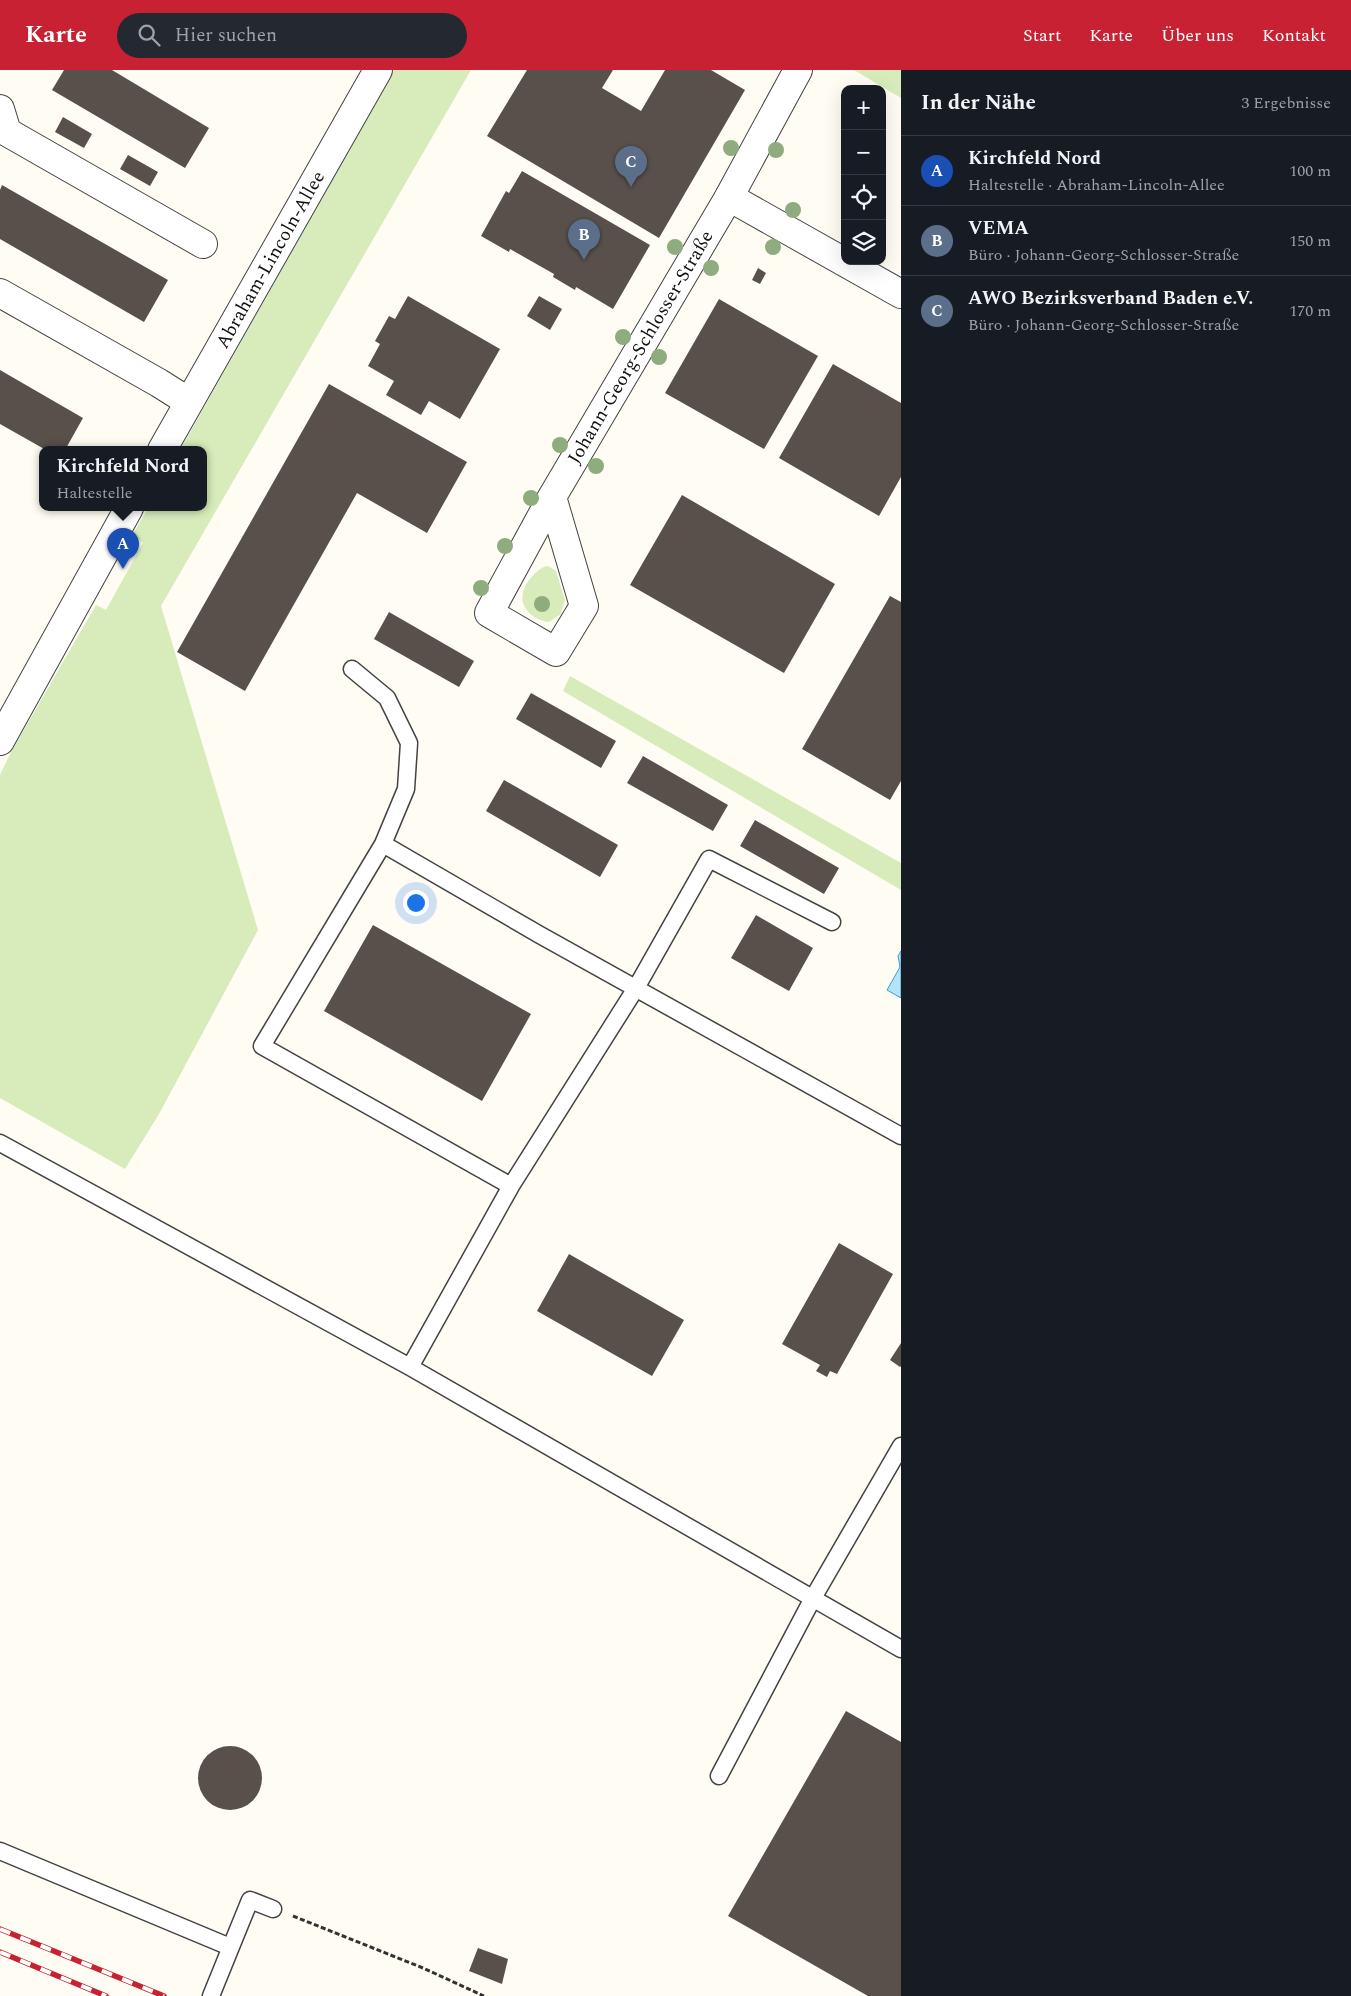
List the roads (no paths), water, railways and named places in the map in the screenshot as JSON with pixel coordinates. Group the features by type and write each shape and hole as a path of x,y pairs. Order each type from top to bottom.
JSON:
{"street":[{"name":"Abraham-Lincoln-Allee","path":"164,446 378,70"},
{"name":"Johann-Georg-Schlosser-Straße","path":"552,497 584,606 556,652 489,613 552,497 729,197 798,70"},
{"path":"2,129 203,244"},
{"path":"729,197 901,294"},
{"path":"0,294 159,383 189,402"},
{"path":"0,741 127,511"}],"lane":[{"path":"352,669 387,698 409,743 406,789 383,844 262,1046 511,1186"},
{"path":"383,844 540,935 901,1136"},
{"path":"410,1367 511,1186 636,988 709,859 832,922"},
{"path":"0,1143 410,1367 901,1649"},
{"path":"719,1776 813,1598 901,1446"},
{"path":"0,1851 230,1947"},
{"path":"211,1996 250,1900 273,1909"}],"water":[{"path":"901,951 901,998 887,990 900,967 898,956"}],"railway":[{"path":"0,1929 164,1996"},
{"path":"0,1952 106,1996"}],"place":[{"name":"AWO Bezirksverband Baden e.V.","path":"631,187"},
{"name":"VEMA","path":"584,260"},
{"name":"Kirchfeld Nord","path":"123,569"}]}
